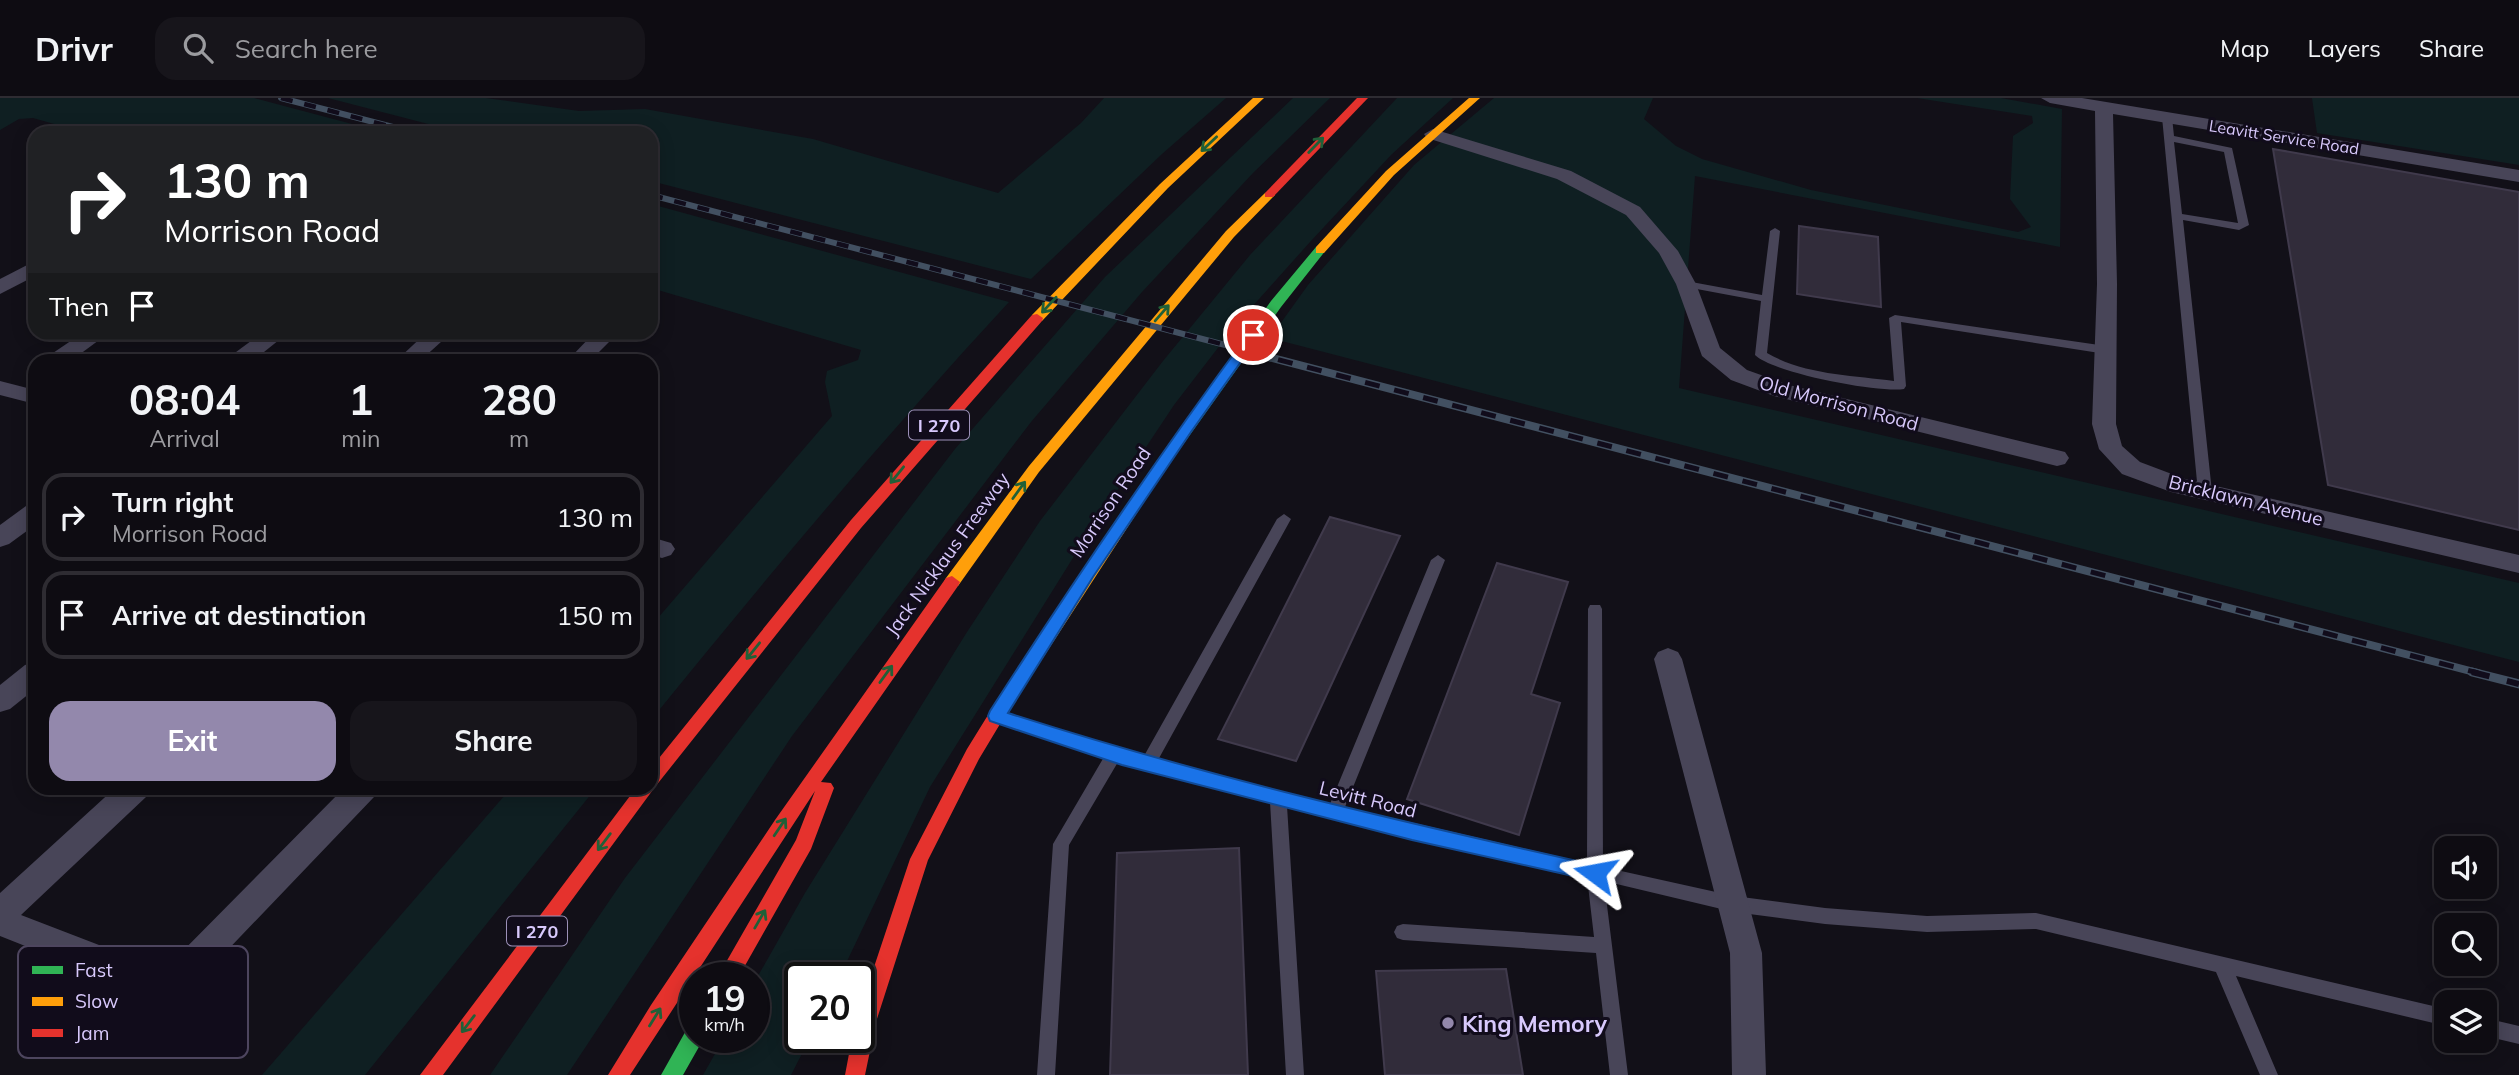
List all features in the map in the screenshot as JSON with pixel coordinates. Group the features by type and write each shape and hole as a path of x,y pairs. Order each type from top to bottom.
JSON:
{"main road":[{"name":"I 270","path":"658,772 752,651 930,434 1144,205 1259,98"},
{"name":"Jack Nicklaus Freeway","path":"618,1075 710,929 846,730 1034,469 1230,234 1363,98"},
{"name":"Morrison Road","path":"855,1075 866,1022 919,859 973,754 996,716 1087,573 1178,439 1276,304 1390,173 1475,98"},
{"path":"736,962 804,843 846,730"},
{"name":"I 270","path":"430,1075 641,795"},
{"path":"671,1075 684,1053"}],"street":[{"name":"Leavitt Service Road","path":"2050,98 2519,176"},
{"name":"Bricklawn Avenue","path":"2104,107 2104,424 2111,449 2131,468 2180,486 2519,564"},
{"name":"Old Morrison Road","path":"1433,134 1564,175 1633,211 1668,251 1686,284 1710,351 1739,375 1782,391 2057,458"},
{"path":"0,288 28,271"},
{"path":"67,354 87,340"},
{"path":"248,354 267,340"},
{"path":"415,354 431,340"},
{"path":"585,354 600,340"},
{"path":"6,390 28,379"},
{"path":"6,390 28,395"},
{"path":"0,538 28,517"},
{"path":"1668,659 1746,953 1749,1075"},
{"path":"0,701 28,679"},
{"path":"0,914 128,795"},
{"path":"210,946 356,795"},
{"path":"0,921 63,946"}],"lane":[{"path":"2167,117 2205,492"},
{"path":"2169,138 2229,150 2244,225 2239,227 2177,216"},
{"path":"1775,231 1761,355 1768,360 1794,369 1900,386 1895,318 2106,350"},
{"path":"1686,284 1767,299"},
{"path":"1148,764 1284,519"},
{"path":"1335,812 1438,560"},
{"path":"1595,609 1595,873 1619,1075"},
{"name":"Levitt Road","path":"996,716 1148,764 1335,812 1734,904 1825,916 1927,924 2036,920 2434,1015"},
{"path":"1046,1075 1061,844 1114,754"},
{"path":"1278,797 1295,1075"},
{"path":"1403,932 1604,946"},
{"path":"2222,964 2269,1075"},
{"path":"2497,1030 2519,1035"}],"shaded area":[{"path":"0,98 254,98 360,126 61,126 33,118 19,119 0,130"},
{"path":"328,98 486,98 579,111 645,109 813,139 998,193 1081,123 1104,98 1226,98 1162,154 1031,279 658,183 658,126 436,126"},
{"path":"1293,98 1330,98 1253,173 1142,292 1031,422 792,736 567,1075 490,1075 625,878 955,449 1105,277"},
{"path":"1397,98 1453,98 1391,155 1310,242 1234,327 1174,405 1081,545 930,787 847,962 784,962 784,1053 802,1053 791,1075 703,1075 715,1053 770,1053 770,962 766,962 805,893 967,632 1040,521 1163,361 1250,255"},
{"path":"1494,98 1653,98 1644,119 1676,146 1702,159 1811,190 2018,232 2031,227 2010,199 2013,136 2033,123 2032,116 1917,98 2001,98 2062,109 2060,247 1695,176 1679,388 2519,583 2519,662 1270,338 1308,285 1414,165"},
{"path":"2312,98 2519,98 2519,165 2317,133"},
{"path":"658,206 1009,302 827,508 658,711 658,618 832,416 825,382 827,371 858,360 861,350 658,290"},
{"path":"505,795 590,795 365,1075 262,1075"}],"building":[{"path":"2273,149 2519,192 2519,530 2328,485"},
{"path":"1799,226 1878,237 1881,307 1797,294"},
{"path":"1330,517 1400,536 1296,761 1218,739"},
{"path":"1497,563 1568,582 1531,694 1560,703 1519,835 1407,799"},
{"path":"1239,848 1248,1075 1110,1075 1117,853"},
{"name":"King Memory","path":"1506,969 1523,1075 1385,1075 1376,971"}],"railway":[{"path":"281,98 389,126"},
{"path":"658,197 1256,353"},
{"path":"1249,352 2478,673"},
{"path":"2472,672 2519,684"}],"traffic: fast":[{"path":"1157,471 1276,304 1320,250"},
{"path":"671,1075 684,1053"}],"traffic: slow":[{"path":"1037,318 1164,186 1259,98"},
{"path":"1320,250 1390,173 1475,98"},
{"path":"952,582 1034,469 1230,234 1269,195"},
{"path":"1007,699 1157,471"}],"traffic: jam":[{"path":"1269,195 1363,98"},
{"path":"658,772 856,524 1037,318"},
{"path":"618,1075 781,826 952,582"},
{"path":"855,1075 866,1022 919,859 973,754 1007,699"},
{"path":"736,962 804,843 825,788"},
{"path":"430,1075 641,795"}],"place":[{"name":"King Memory","path":"1448,1023"}],"route":[{"path":"1253,335 1087,573 996,716 1122,757 1412,832 1595,873"}]}
